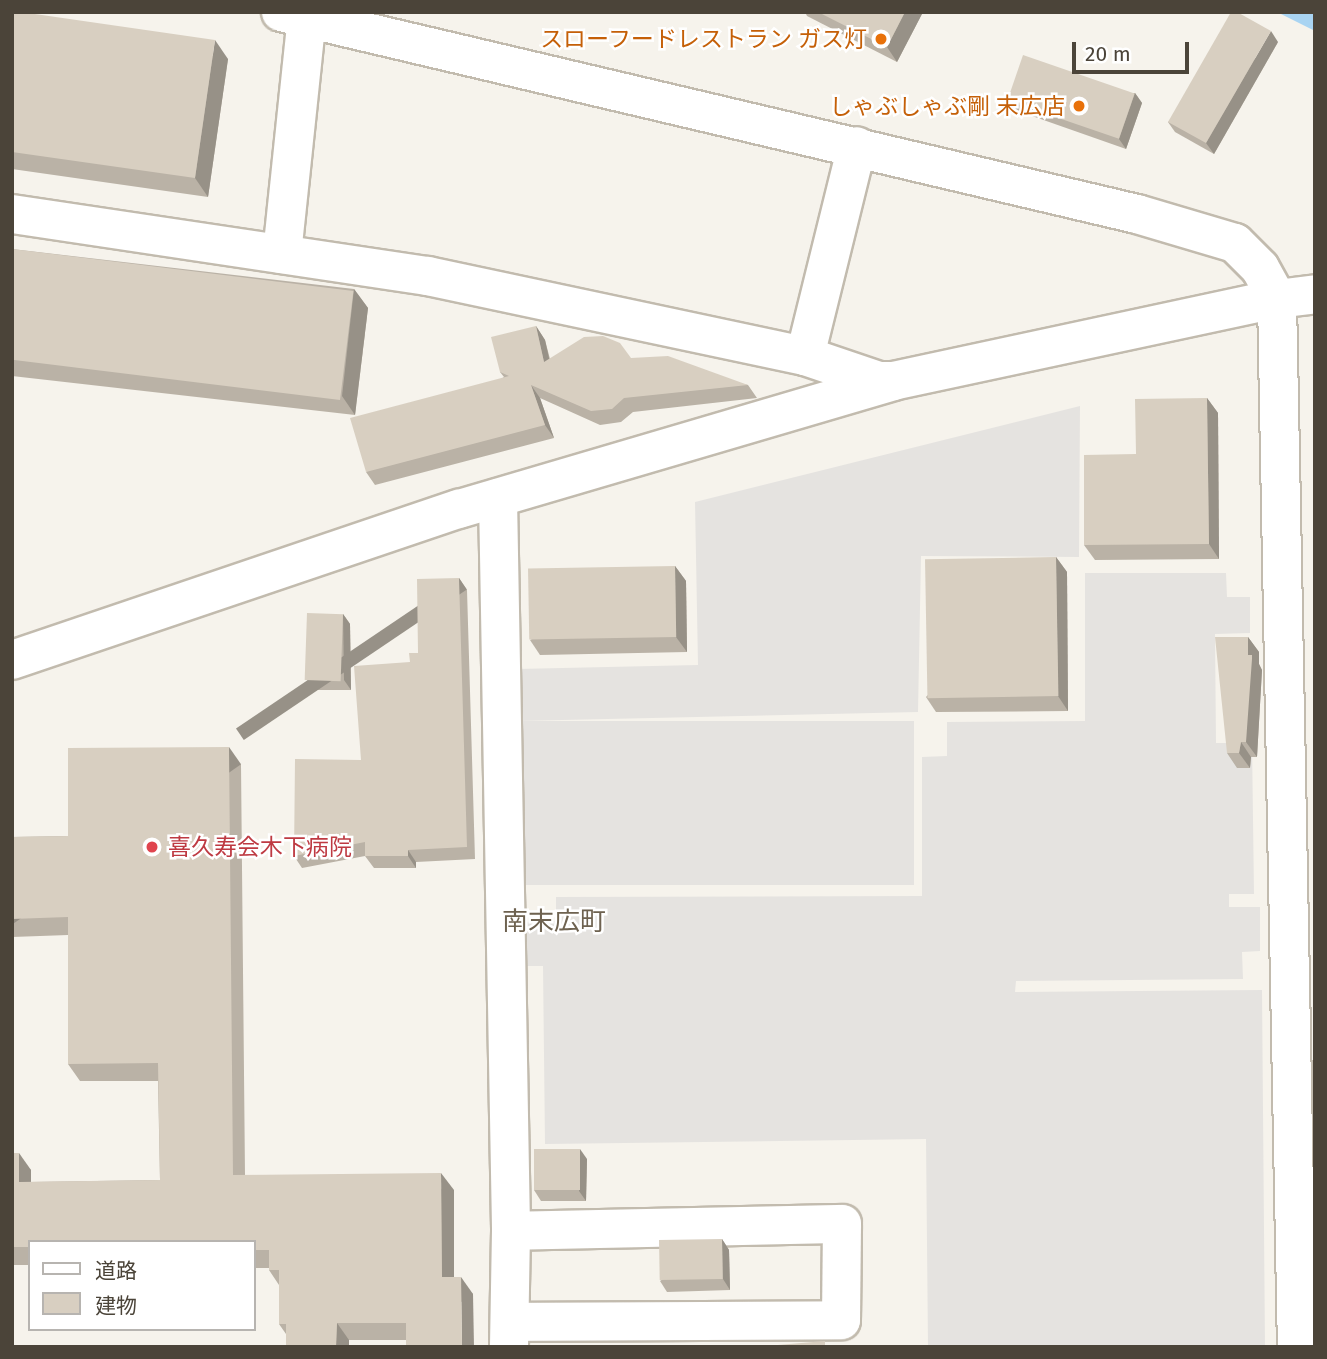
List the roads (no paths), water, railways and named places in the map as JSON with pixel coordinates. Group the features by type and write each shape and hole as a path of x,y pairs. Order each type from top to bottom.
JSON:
{"street":[{"path":"282,254 294,14 1138,214 1235,243 1261,268 1276,299 1305,1262 1297,1347"},
{"path":"806,356 858,146"},
{"path":"12,214 428,276 806,356 879,381 893,381"},
{"path":"12,660 498,498 893,381 1276,299 1315,295"},
{"path":"498,498 511,1231 509,1335 841,1320 842,1224 511,1231"}],"water":[{"path":"1277,12 1315,12 1315,31"}],"place":[{"name":"スローフードレストラン ガス灯","path":"881,39"},
{"name":"しゃぶしゃぶ剛 末広店","path":"1079,106"},
{"name":"喜久寿会木下病院","path":"152,847"}],"district":[{"name":"南末広町","path":"554,922"}]}
